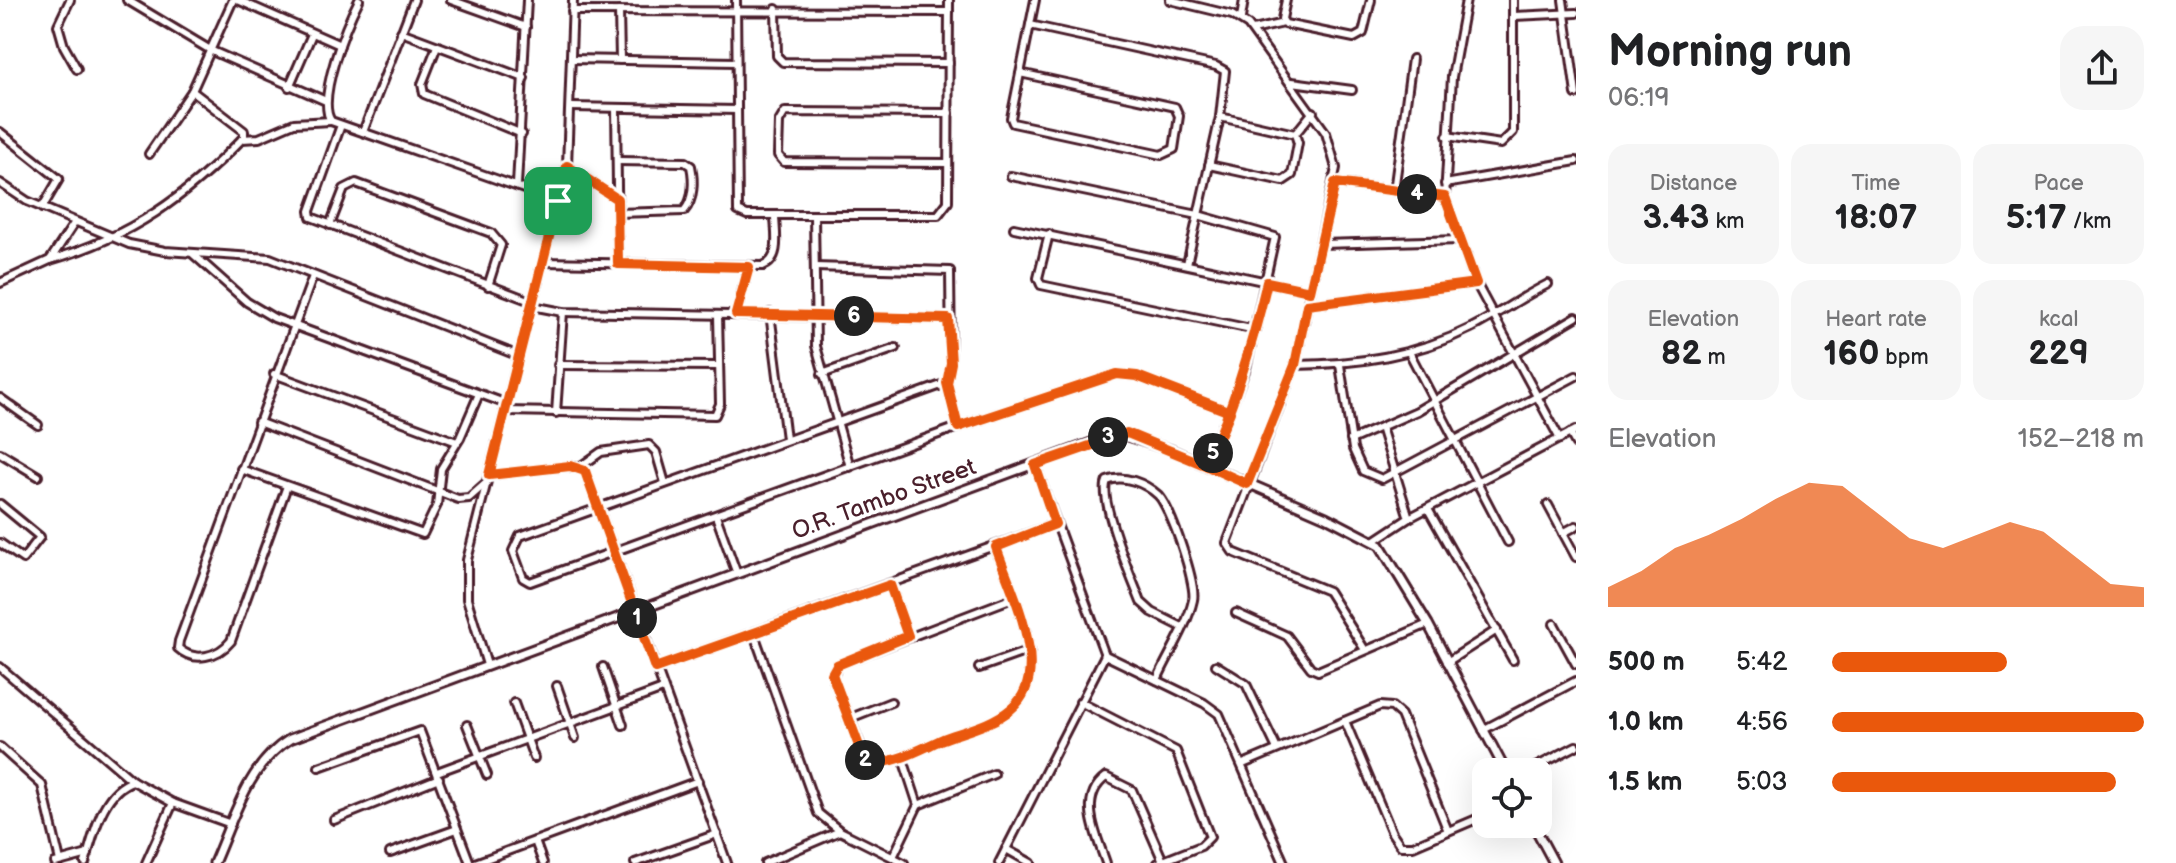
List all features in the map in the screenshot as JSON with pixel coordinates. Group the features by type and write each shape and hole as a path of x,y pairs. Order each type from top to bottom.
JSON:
{"street":[{"path":"70,0 58,25 64,46 77,69"},
{"path":"149,154 192,91 236,0 340,45"},
{"path":"331,121 326,101 340,45 359,0"},
{"path":"363,132 414,0"},
{"path":"451,0 526,27"},
{"path":"517,185 527,0"},
{"path":"487,665 467,599 465,573 567,166 573,0"},
{"path":"736,0 737,209 747,215 941,214 948,202 949,0"},
{"path":"1020,73 1175,107 1179,116 1174,149 1161,155 1014,124 1011,118 1020,73 1035,0"},
{"path":"1170,0 1241,18 1313,112 1334,150 1335,183 1295,365 1247,484 1227,547 1328,591 1365,650"},
{"path":"1241,18 1244,0"},
{"path":"1284,23 1286,0"},
{"path":"1253,30 1284,23 1358,38 1365,27 1371,0"},
{"path":"1466,0 1452,77 1445,197 1476,283 1560,439"},
{"path":"1447,136 1501,144 1511,135 1513,0"},
{"path":"1563,0 1576,94"},
{"path":"130,1 212,51 326,101"},
{"path":"572,11 776,9 949,12"},
{"path":"776,9 777,56 783,62 949,63"},
{"path":"619,11 620,60"},
{"path":"1514,16 1576,13"},
{"path":"1030,25 1222,68 1227,76 1220,117 1187,264"},
{"path":"401,32 524,78"},
{"path":"289,87 312,34"},
{"path":"437,46 421,87 424,94 522,134"},
{"path":"571,59 736,62"},
{"path":"1394,191 1412,59"},
{"path":"1291,82 1352,90"},
{"path":"0,283 50,260 114,238 184,193 242,139 244,131 192,91"},
{"path":"571,107 737,110"},
{"path":"616,108 618,264"},
{"path":"948,163 784,162 778,155 779,122 785,112 949,113"},
{"path":"1295,134 1313,112"},
{"path":"1220,117 1295,134"},
{"path":"242,139 259,138 294,123 331,121 558,201"},
{"path":"341,125 309,213 312,218 532,304 563,312 770,313 948,319"},
{"path":"0,132 60,180 42,208"},
{"path":"1209,165 1286,181 1292,175 1298,143 1295,134"},
{"path":"617,161 685,162 691,166 693,176 691,201 684,211 617,213"},
{"path":"1445,184 1576,161"},
{"path":"567,166 617,199"},
{"path":"1011,176 1273,234 1276,242 1256,330 1230,412 1207,466"},
{"path":"0,183 42,208 114,238 145,248 265,257 519,356"},
{"path":"330,225 344,189 356,183 491,233 501,245 488,286"},
{"path":"1335,183 1445,197"},
{"path":"543,262 767,265 774,257 775,215"},
{"path":"814,215 815,315 822,374 850,467"},
{"path":"50,260 75,222"},
{"path":"1014,228 1310,291"},
{"path":"1049,234 1038,278 1041,285 1256,330"},
{"path":"1322,244 1460,240"},
{"path":"193,254 247,302 293,326 507,407 556,413 715,415 720,407 718,315"},
{"path":"736,314 749,267"},
{"path":"815,267 947,269 950,275 948,319 951,363 947,383 958,427"},
{"path":"287,486 231,641 219,651 193,656 179,650 179,641 274,374 313,276"},
{"path":"1307,305 1476,283"},
{"path":"1295,365 1340,365 1409,352 1493,316 1548,284"},
{"path":"556,413 563,312"},
{"path":"770,313 786,439"},
{"path":"1351,440 1433,401 1515,356 1576,317"},
{"path":"822,374 896,348"},
{"path":"1409,352 1508,542"},
{"path":"558,365 719,366"},
{"path":"1340,365 1351,440 1366,475 1382,479 1576,376"},
{"path":"274,374 457,442"},
{"path":"947,383 520,536 513,551 527,582 615,553 958,427 1117,374 1137,376 1230,412"},
{"path":"241,469 420,534 430,525 441,469 479,394"},
{"path":"0,398 38,425"},
{"path":"258,422 466,499 488,479 580,467 601,452 649,445 656,452 665,483"},
{"path":"1381,427 1398,473 1409,518"},
{"path":"1374,541 1409,518 1573,432 1576,444"},
{"name":"O.R. Tambo Street","path":"214,863 254,776 282,744 487,665 1127,433 1374,541 1389,556 1428,624 1498,758"},
{"path":"0,453 38,476"},
{"path":"1035,465 1105,655 1219,714 1284,863"},
{"path":"580,467 587,474 727,863"},
{"path":"1157,680 1182,627 1193,602 1193,584 1162,499 1127,479 1110,479 1105,483 1105,495 1141,602 1152,612 1182,627"},
{"path":"0,504 40,537 23,559 0,543"},
{"path":"1548,505 1576,557"},
{"path":"1428,509 1513,660"},
{"path":"716,516 737,574"},
{"path":"655,668 1055,524"},
{"path":"1563,533 1576,526"},
{"path":"996,547 1013,598 1030,650 1030,680 1014,708 902,756 867,762 833,678 835,667 908,636 1013,598"},
{"path":"890,585 908,636"},
{"path":"1236,613 1287,636 1314,670 1428,624"},
{"path":"1554,624 1576,664"},
{"path":"1447,662 1497,630"},
{"path":"754,634 816,809 840,831 904,863"},
{"path":"979,668 1030,650"},
{"path":"999,863 1105,655"},
{"path":"1216,665 1246,684 1277,749"},
{"path":"0,667 133,781 173,803 231,824"},
{"path":"603,667 623,725"},
{"path":"1483,730 1576,681"},
{"path":"557,686 575,738"},
{"path":"334,820 479,755 663,689"},
{"path":"848,719 891,702"},
{"path":"1080,702 1176,751 1210,837 1201,846 1161,862 1132,790 1106,777 1094,792 1090,807 1106,863"},
{"path":"514,703 534,758"},
{"path":"1243,764 1380,706 1396,709 1448,831"},
{"path":"1345,721 1396,842 1406,847 1472,821"},
{"path":"467,725 487,775"},
{"path":"319,767 420,731 473,863 698,781"},
{"path":"1552,758 1576,746"},
{"path":"0,747 41,783 57,862 88,854"},
{"path":"902,756 918,805"},
{"path":"893,857 918,805 994,774"},
{"path":"85,863 110,797 119,787 133,781"},
{"path":"146,863 173,803"},
{"path":"390,853 457,829"},
{"path":"767,863 840,831"},
{"path":"635,863 717,834"},
{"path":"1541,838 1554,863"},
{"path":"535,841 543,863"},
{"path":"1006,849 1031,863"}],"route":[{"path":"558,201 489,475 570,466 585,471 655,668 890,585 908,636 837,665 832,674 862,754 867,762 874,763 902,756 1007,713 1023,696 1030,680 1030,650 996,547 1055,524 1035,465 1118,433 1127,433 1207,466 1239,392 1267,282 1310,291 1335,183 1445,197 1476,283 1307,305 1295,365 1247,484 1207,466 1230,412 1137,376 1117,374 958,427 947,383 951,363 948,319 736,314 749,267 618,264 617,199 567,166 558,201"}]}
